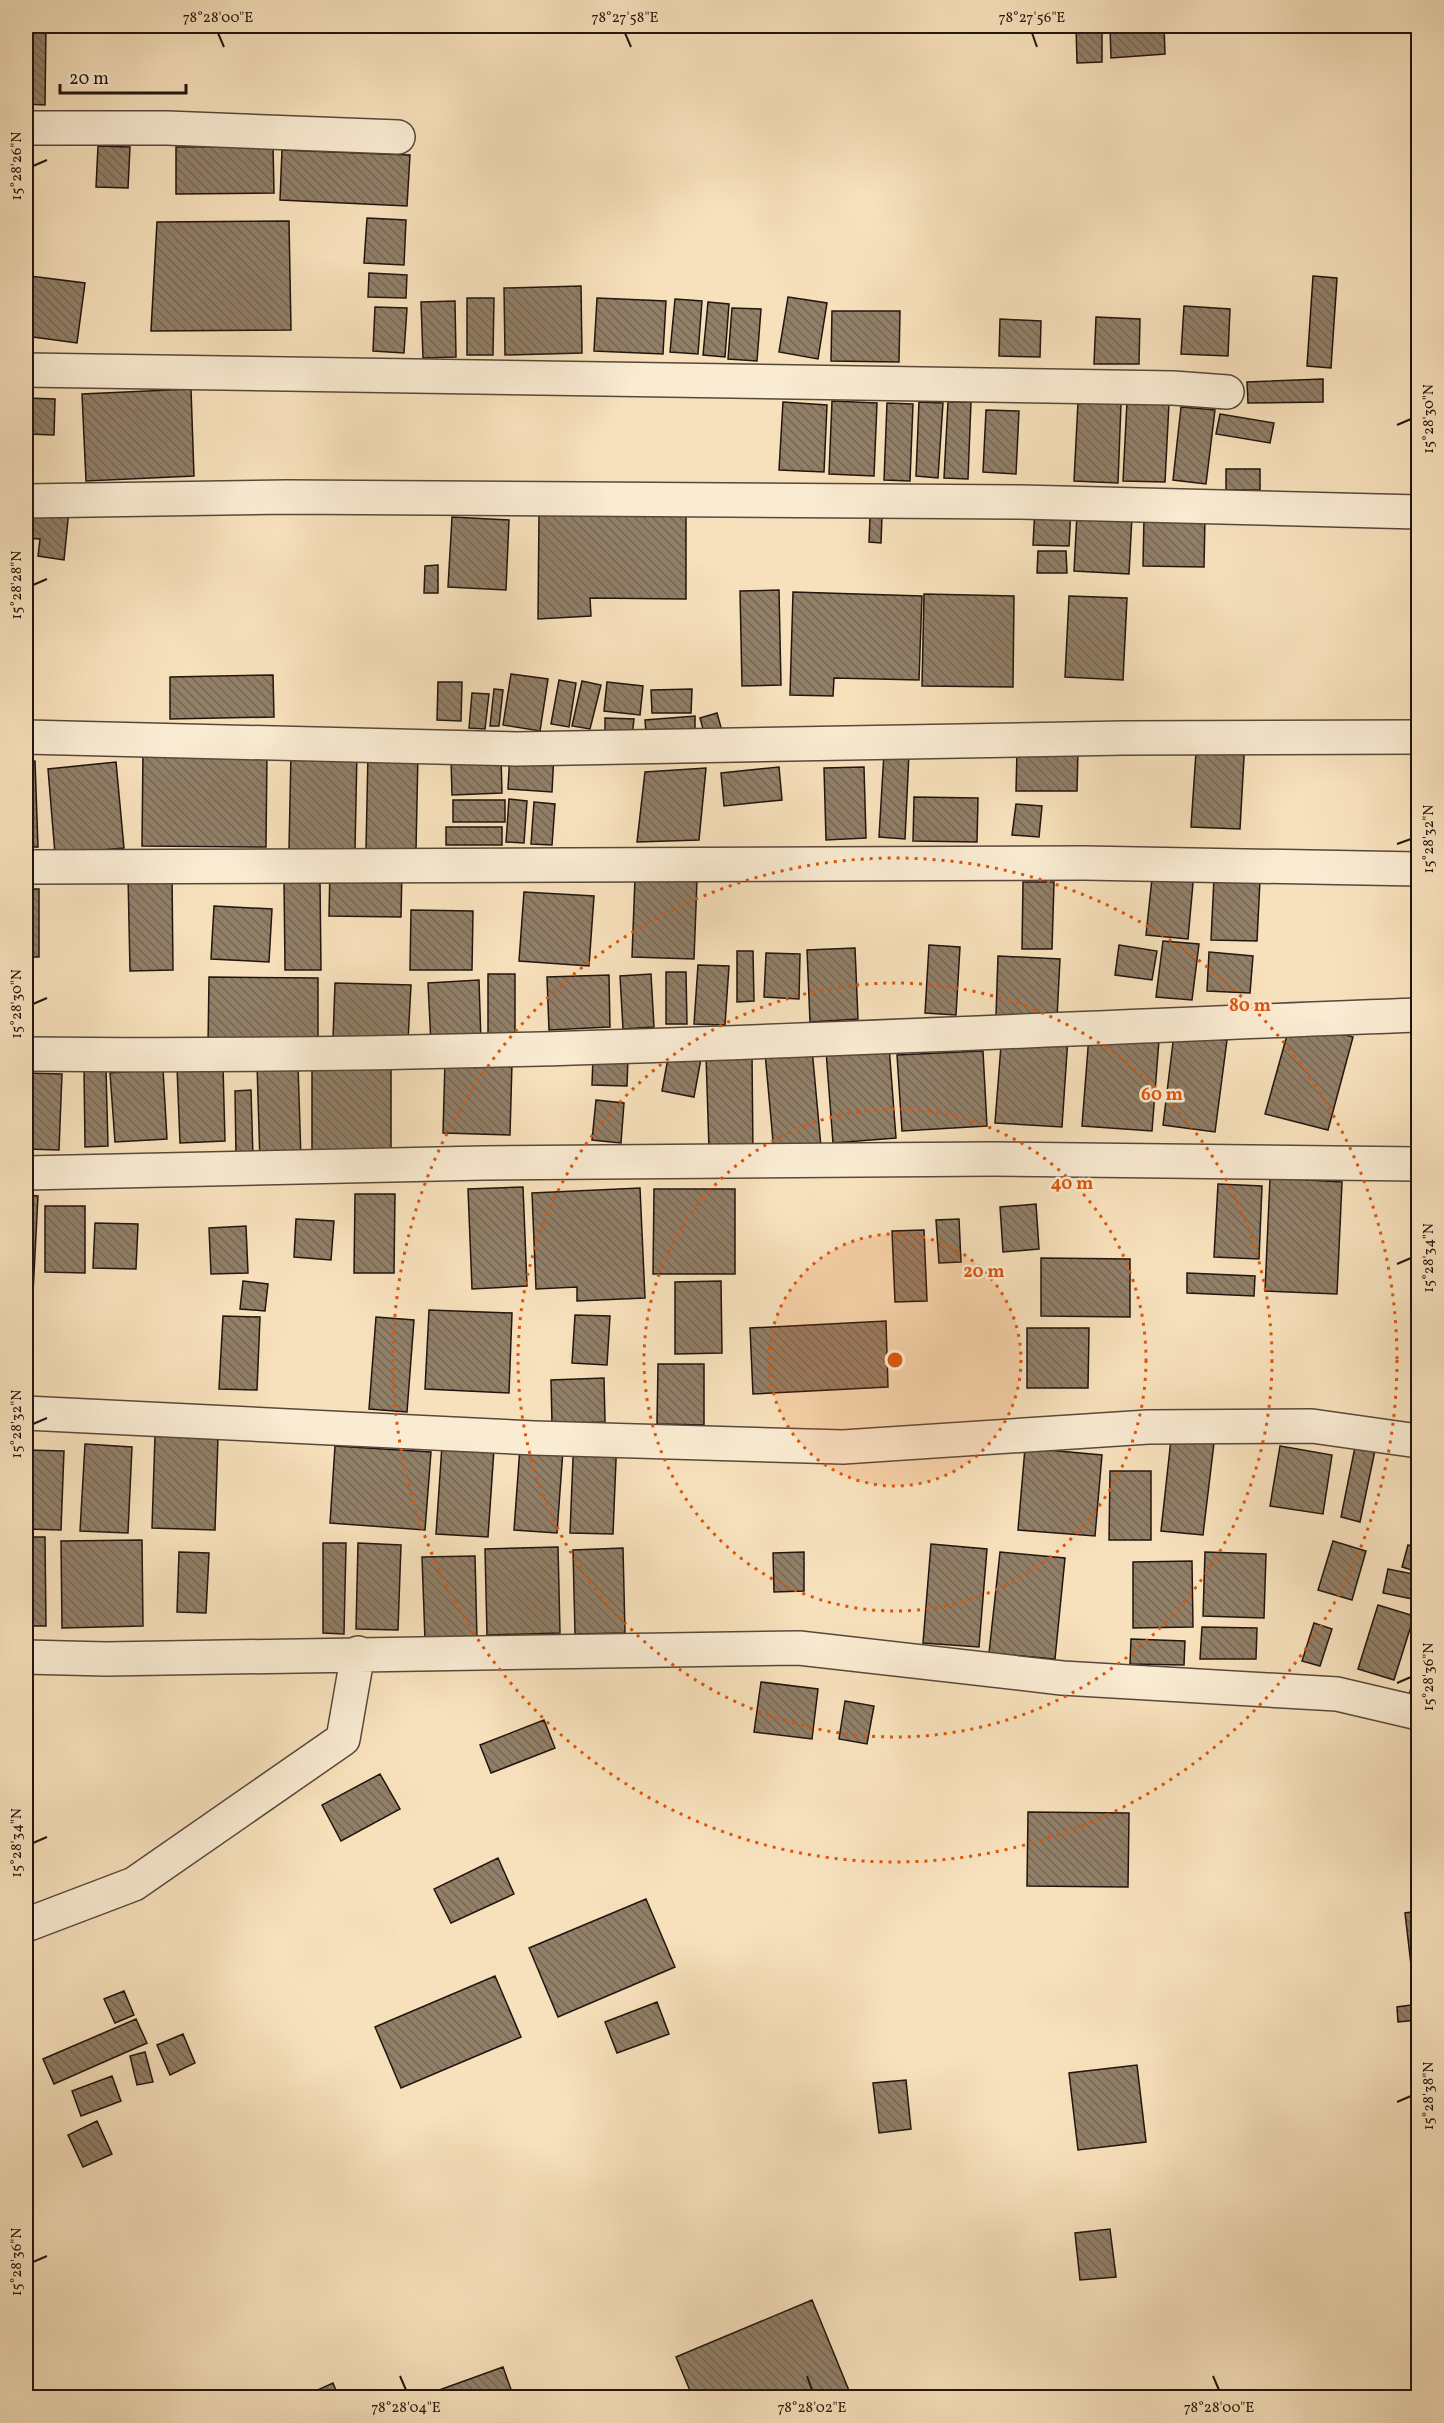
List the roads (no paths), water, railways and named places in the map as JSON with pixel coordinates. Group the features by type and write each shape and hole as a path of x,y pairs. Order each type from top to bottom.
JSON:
{"street":[{"path":"26,128 167,128 398,136"},
{"path":"26,370 1162,388 1227,392"},
{"path":"26,501 287,497 1008,502 1419,512"},
{"path":"26,737 516,749 1113,738 1419,737"},
{"path":"26,867 1084,863 1419,869"},
{"path":"26,1054 145,1056 567,1050 1419,1016"},
{"path":"26,1173 471,1164 981,1159 1419,1164"},
{"path":"26,1413 534,1438 843,1447 1160,1427 1312,1426 1419,1441"},
{"path":"26,1657 106,1659 358,1653 798,1648 1062,1678 1337,1694 1419,1713"},
{"path":"26,1925 134,1884 343,1739 358,1653"}]}
